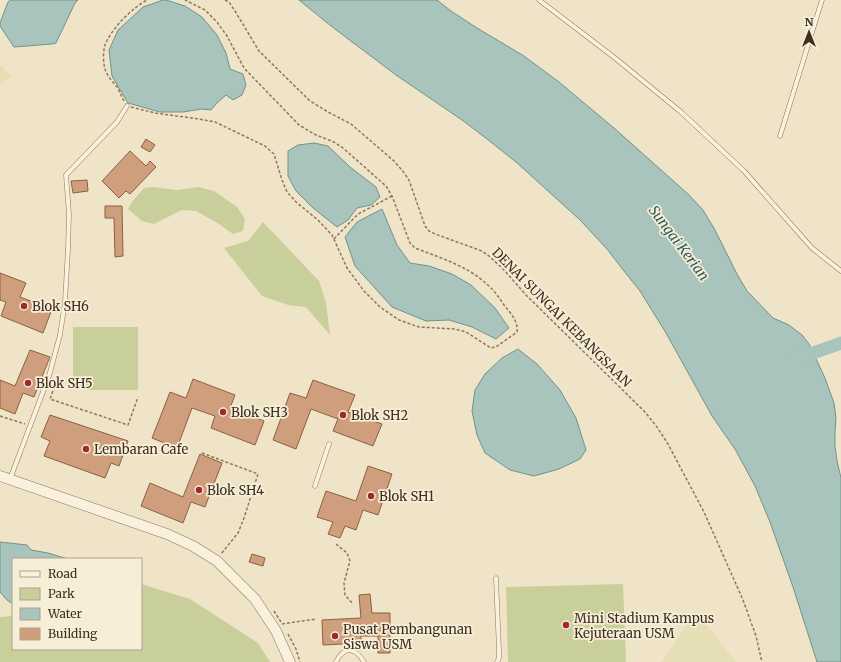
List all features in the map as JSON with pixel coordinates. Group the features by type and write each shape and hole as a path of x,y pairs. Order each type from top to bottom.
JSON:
{"street":[{"path":"5,478 167,534 192,546 217,561 255,599 276,631 290,662"}],"lane":[{"path":"540,0 615,58 681,112 744,171 812,248 841,271"},
{"path":"780,136 822,0"},
{"path":"5,478 49,376 60,335 65,302 68,249 69,214 66,175 117,122 127,106"},
{"path":"315,486 329,444"},
{"path":"496,578 499,650 499,658 497,662"},
{"path":"336,662 344,651 349,650 355,651 364,662"}],"path":[{"path":"147,0 139,4 125,17 110,36 105,46 104,58 106,70 127,106 155,113 199,118 215,122 265,146 274,154 287,192 332,235 347,268 364,291 380,307 399,320 419,327 455,329 466,332 491,348 496,347 517,332 518,326 515,318 492,289 477,276 457,264 415,248 410,243 392,196 386,186 344,148 299,125 244,68 228,36 217,22 205,10 185,0"},
{"name":"DENAI SUNGAI KEBANGSAAN","path":"225,0 229,2 236,11 259,50 310,100 328,112 352,124 394,161 402,170 408,180 422,220 430,231 482,251 489,256 504,270 526,295 635,402 658,427 704,512 740,594 756,636 762,662"},
{"path":"334,239 354,217 392,196"},
{"path":"58,377 50,399 128,425 138,397"},
{"path":"0,416 27,425"},
{"path":"202,453 258,474 238,532 219,556"},
{"path":"336,544 347,553 350,561 344,583 345,595 352,603"},
{"path":"282,624 316,619"}],"shaded area":[{"path":"0,65 11,76 0,86"},
{"path":"696,611 736,662 662,662"}],"green space":[{"path":"153,187 177,190 198,187 214,191 237,207 245,219 243,231 233,234 216,222 196,211 182,210 154,224 142,221 128,209 144,188"},
{"path":"263,222 319,281 326,303 330,335 306,307 288,305 262,296 224,248 248,241"},
{"path":"73,327 138,327 138,390 73,390"},
{"path":"142,584 190,599 258,643 270,662 0,662 0,617 12,616 12,650 142,650"},
{"name":"Mini Stadium Kampus Kejuteraan USM","path":"623,584 626,662 508,662 506,587"}],"water":[{"path":"10,0 78,0 75,3 56,43 14,47 0,26"},
{"path":"163,0 185,6 202,17 217,35 226,53 230,69 243,74 246,85 242,95 233,100 226,95 211,110 201,109 183,112 160,112 128,103 112,76 109,50 118,30 143,7"},
{"name":"Sungai Kerian","path":"299,0 437,0 477,28 524,56 559,82 614,128 688,194 703,210 747,291 773,318 789,325 802,335 809,344 825,378 834,403 836,418 835,446 841,478 841,662 817,662 793,587 770,522 755,486 735,449 712,416 666,333 640,291 607,249 580,220 516,162 462,120 396,75"},
{"path":"314,143 328,146 350,167 376,187 380,197 371,205 357,208 348,220 337,227 313,208 296,191 288,176 288,151 298,145"},
{"path":"382,209 397,245 410,263 429,266 452,274 471,285 495,308 509,328 496,339 472,327 449,320 426,321 392,307 355,266 345,237 357,222"},
{"path":"518,349 537,364 560,390 576,418 586,450 580,459 559,469 534,476 510,470 485,453 477,435 472,411 475,390 485,374 502,358"},
{"path":"0,542 27,545 31,550 65,558 12,558 12,603 0,592"}],"building":[{"path":"146,139 155,145 150,152 141,147"},
{"path":"130,151 146,166 150,161 156,167 130,194 126,191 119,198 102,181"},
{"path":"87,180 88,191 73,193 71,181"},
{"path":"105,206 122,206 123,256 115,257 114,218 105,218"},
{"name":"Blok SH6","path":"0,273 26,283 20,297 52,309 43,333 1,316 6,302 0,300"},
{"name":"Blok SH5","path":"30,350 50,357 34,397 23,393 15,414 0,408 0,380 15,386"},
{"name":"Blok SH3","path":"193,379 235,395 230,408 264,421 255,445 211,428 215,416 192,408 177,448 152,438 170,392 186,398"},
{"name":"Blok SH2","path":"313,380 355,395 348,412 382,424 373,446 333,431 338,419 311,409 296,449 273,440 290,393 306,398"},
{"name":"Lembaran Cafe","path":"50,415 128,441 119,466 111,463 105,478 44,456 50,441 41,437"},
{"name":"Blok SH4","path":"200,454 222,463 205,507 191,502 183,523 141,506 150,483 183,497"},
{"name":"Blok SH1","path":"368,466 392,474 378,515 363,510 356,530 345,526 340,538 328,534 333,522 317,517 326,491 356,501"},
{"path":"252,554 265,558 263,566 249,562"},
{"path":"370,594 372,613 390,613 390,653 378,653 378,636 361,636 361,643 323,645 322,620 361,618 359,595"}],"waterway":[{"path":"797,356 813,353 841,343"}],"place":[{"name":"Blok SH6","path":"24,306"},
{"name":"Blok SH5","path":"28,383"},
{"name":"Blok SH3","path":"223,412"},
{"name":"Blok SH2","path":"343,415"},
{"name":"Lembaran Cafe","path":"86,449"},
{"name":"Blok SH4","path":"199,490"},
{"name":"Blok SH1","path":"371,496"},
{"name":"Mini Stadium Kampus Kejuteraan USM","path":"566,625"},
{"name":"Pusat Pembangunan Siswa USM","path":"335,636"}]}
